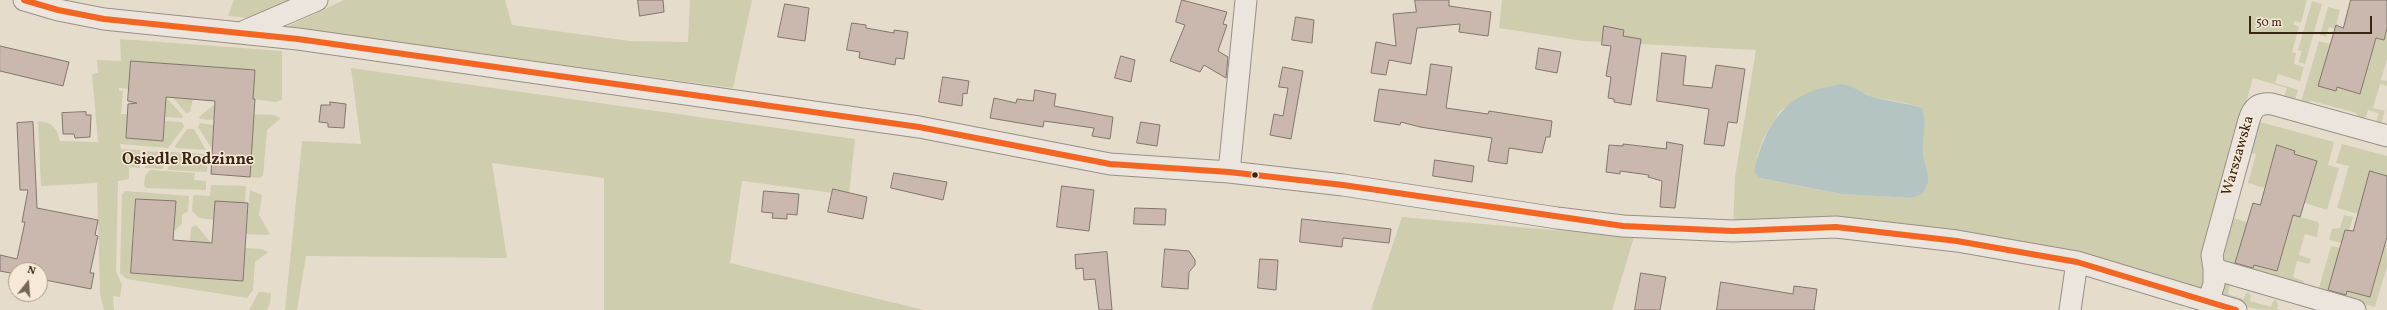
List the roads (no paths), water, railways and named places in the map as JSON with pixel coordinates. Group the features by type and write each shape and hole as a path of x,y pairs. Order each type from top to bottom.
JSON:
{"street":[{"path":"24,0 104,19 242,32 919,127 1110,164 1229,172 1343,185 1557,218 1623,226 1733,231 1836,227 1958,241 2077,262 2236,310"},
{"path":"242,32 317,0"},
{"path":"1229,172 1246,0"},
{"name":"Warszawska","path":"2208,302 2214,284 2212,255 2249,120 2255,108 2263,103 2272,104 2387,136"},
{"path":"2070,310 2077,262"},
{"path":"2214,269 2355,310"}],"district":[{"name":"Osiedle Rodzinne","path":"188,161"}]}
